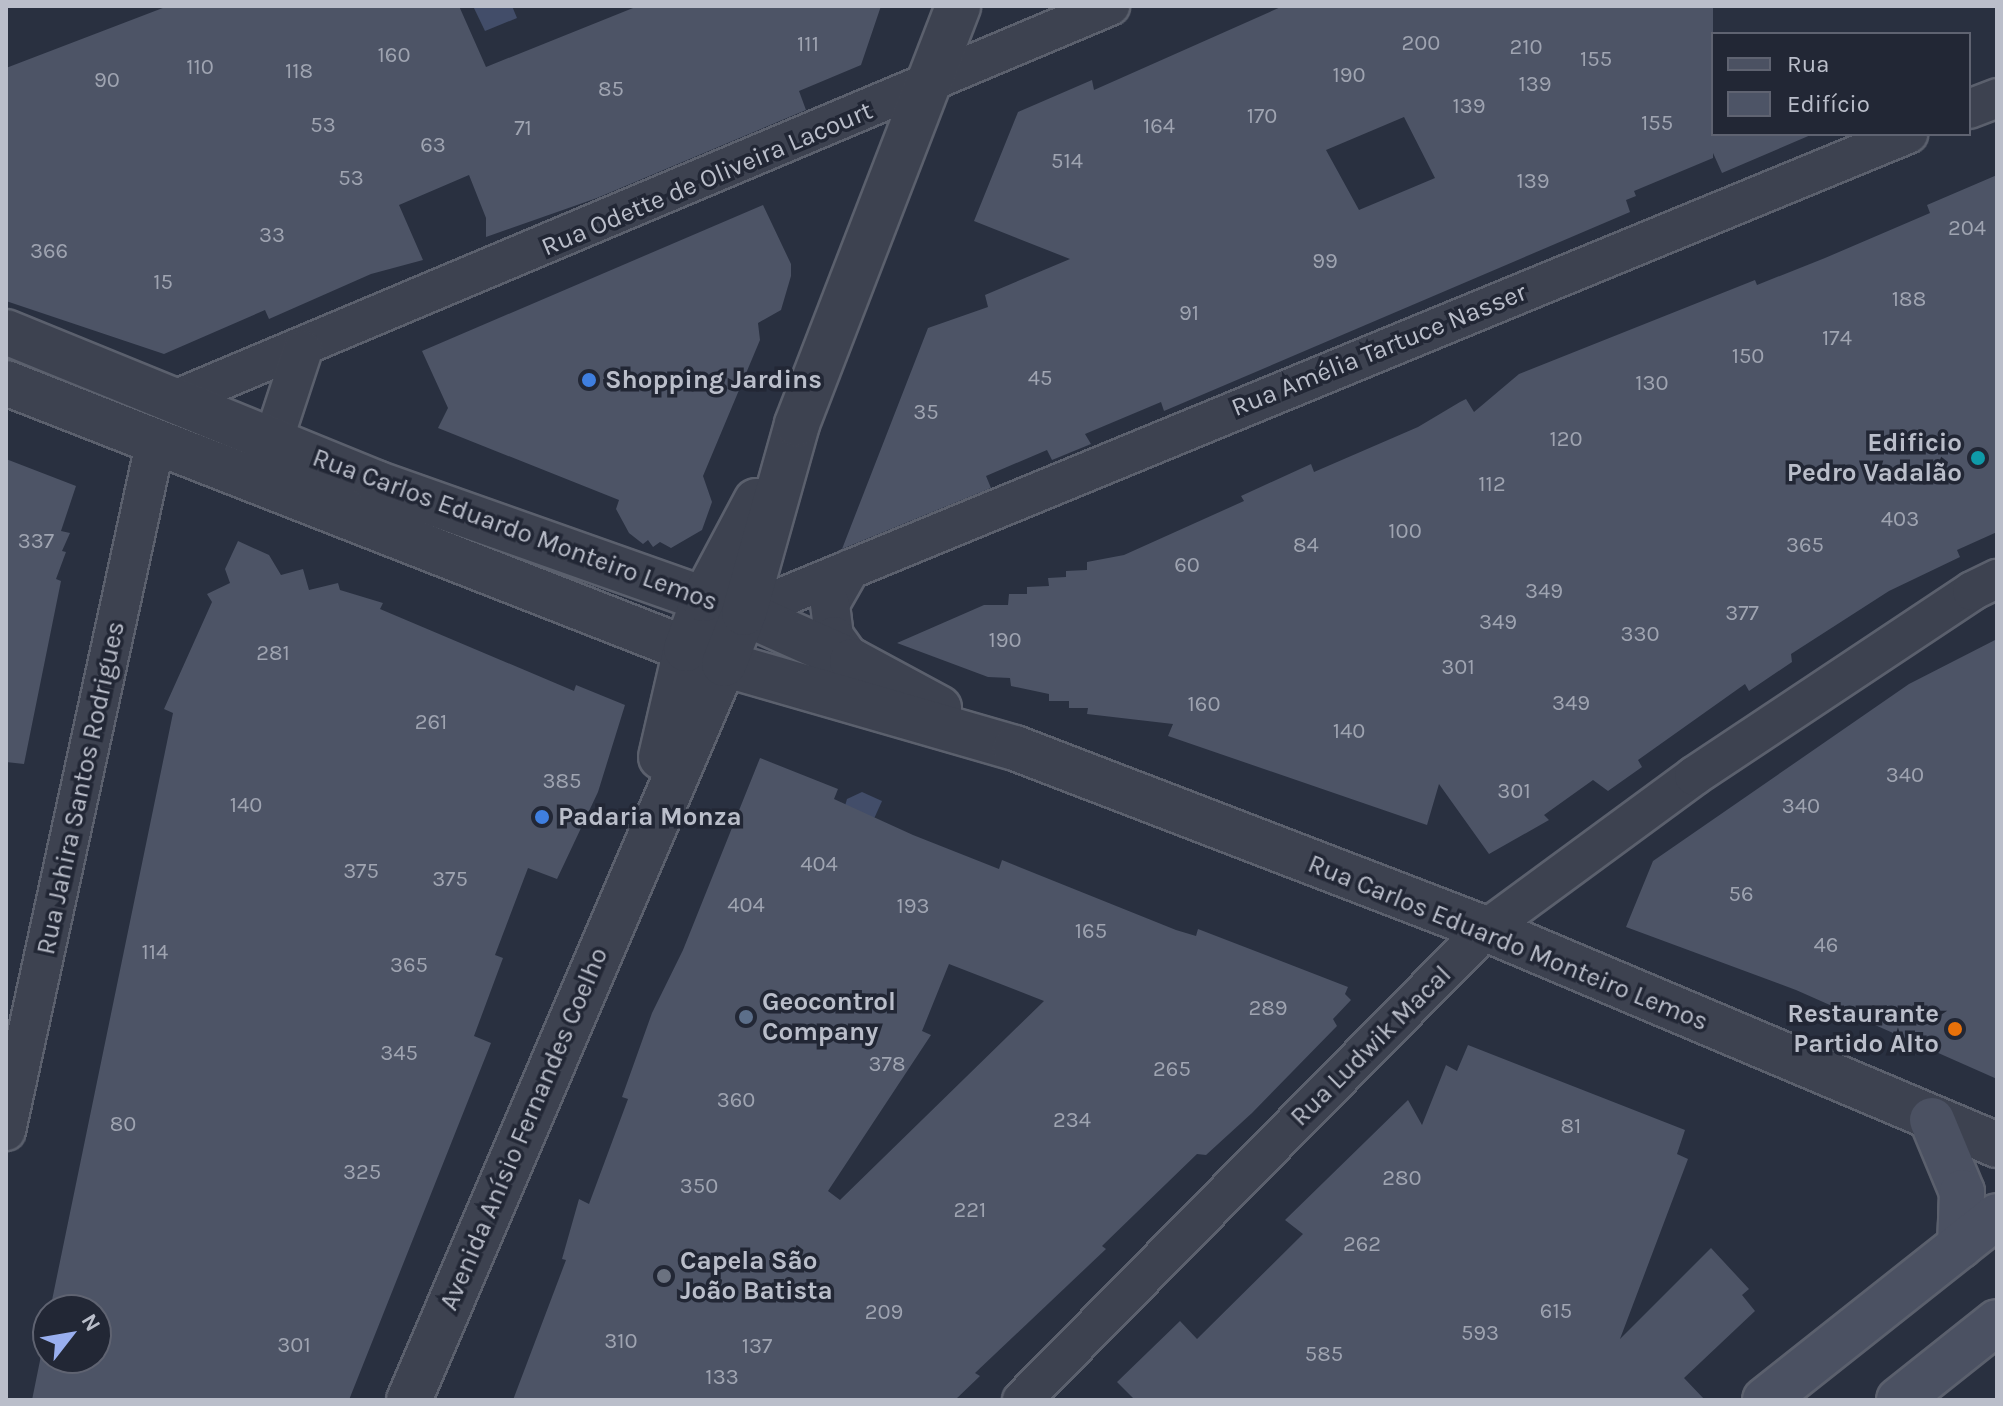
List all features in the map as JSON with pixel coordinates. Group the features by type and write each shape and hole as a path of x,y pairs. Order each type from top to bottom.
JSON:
{"main road":[{"path":"1932,1120 1962,1192 1960,1246"},
{"path":"1765,1400 1997,1216"},
{"path":"1899,1400 1997,1322"}],"street":[{"name":"Avenida Anísio Fernandes Coelho","path":"409,1400 638,857 705,656 958,6"},
{"name":"Rua Odette de Oliveira Lacourt","path":"172,401 303,350 1110,6"},
{"path":"1971,108 1997,98"},
{"name":"Rua Amélia Tartuce Nasser","path":"724,606 850,569 1903,136"},
{"name":"Rua Carlos Eduardo Monteiro Lemos","path":"6,332 273,441 724,606 852,661 1015,748"},
{"path":"273,441 303,350"},
{"name":"Rua Carlos Eduardo Monteiro Lemos","path":"6,383 155,444 705,656 1015,748 1486,929 1997,1145"},
{"path":"155,444 172,401"},
{"name":"Rua Jahira Santos Rodrigues","path":"6,1131 155,444"},
{"path":"850,569 830,604 834,636 852,661"},
{"name":"Rua Ludwik Macal","path":"1022,1400 1486,929 1694,776 1972,591 1997,579"}],"water":[{"path":"473,6 512,6 517,18 485,31"},
{"path":"862,792 882,801 853,865 842,816 847,799"}],"building":[{"path":"168,6 459,6 486,67 638,6 881,6 861,65 799,91 806,110 597,198 486,237 486,218 469,175 399,205 423,260 371,274 269,319 265,310 164,354 6,301 6,68"},
{"path":"1283,6 1713,6 1711,136 1808,136 1722,173 1713,153 1713,158 1634,191 1636,196 1626,200 1630,212 1164,411 1161,402 1085,434 1091,444 1052,460 1047,450 986,476 991,488 842,549 928,328 988,307 985,295 1070,259 974,221 1018,112 1092,80 1094,90","holes":["1404,117 1435,178 1359,210 1326,150"]},
{"path":"1997,175 1997,532 1957,550 1960,557 1889,591 1791,654 1792,662 1749,691 1745,684 1638,760 1642,767 1608,791 1593,780 1544,815 1549,820 1489,854 1439,784 1427,825 1168,736 1173,724 1087,714 1088,708 1069,708 1069,701 1049,701 1049,694 1011,686 1010,678 988,677 897,643 984,605 1008,605 1009,594 1027,594 1027,587 1049,586 1048,578 1066,577 1066,571 1087,570 1087,562 1124,555 1244,501 1241,496 1311,464 1314,472 1418,427 1466,399 1474,412 1519,374 1755,280 1757,285 1825,258 1930,213 1927,205"},
{"name":"Shopping Jardins","path":"763,205 791,264 791,276 781,310 758,323 760,340 703,476 712,502 702,530 671,548 660,542 653,547 648,540 643,544 629,533 616,509 619,500 438,428 448,408 422,351"},
{"path":"6,459 76,486 61,531 70,533 62,551 66,552 56,579 61,581 24,764 6,762"},
{"path":"238,541 269,555 281,575 303,569 309,590 338,583 340,590 383,603 380,609 574,691 576,685 625,705 598,792 557,879 528,868 495,955 503,958 474,1036 491,1043 349,1400 32,1400 37,1374 112,1374 112,1294 53,1294 173,713 164,709 212,602 207,594 230,583 225,569"},
{"path":"1997,639 1997,1079 1796,990 1626,927 1653,861 1909,684"},
{"path":"760,758 838,789 834,799 913,835 999,869 1002,860 1176,930 1196,936 1198,929 1348,987 1345,994 1351,1000 1333,1019 1337,1026 1252,1113 1206,1155 1197,1154 1102,1246 1106,1249 975,1373 980,1376 955,1400 513,1400 566,1260 562,1259 579,1199 589,1204 628,1099 622,1097 652,1013 683,950","holes":["949,964 1044,1001 840,1200 828,1191 931,1035 922,1031"]},
{"path":"1468,1045 1685,1130 1677,1154 1688,1159 1620,1339 1711,1248 1749,1289 1742,1295 1755,1311 1684,1378 1705,1400 1135,1400 1117,1382 1180,1321 1197,1339 1303,1234 1285,1220 1408,1100 1422,1125 1446,1065 1457,1071"}],"place":[{"name":"Shopping Jardins","path":"589,380"},
{"name":"Edificio Pedro Vadalão","path":"1978,458"},
{"name":"Padaria Monza","path":"542,817"},
{"name":"Geocontrol Company","path":"746,1017"},
{"name":"Restaurante Partido Alto","path":"1955,1029"},
{"name":"Capela São João Batista","path":"664,1276"}]}
